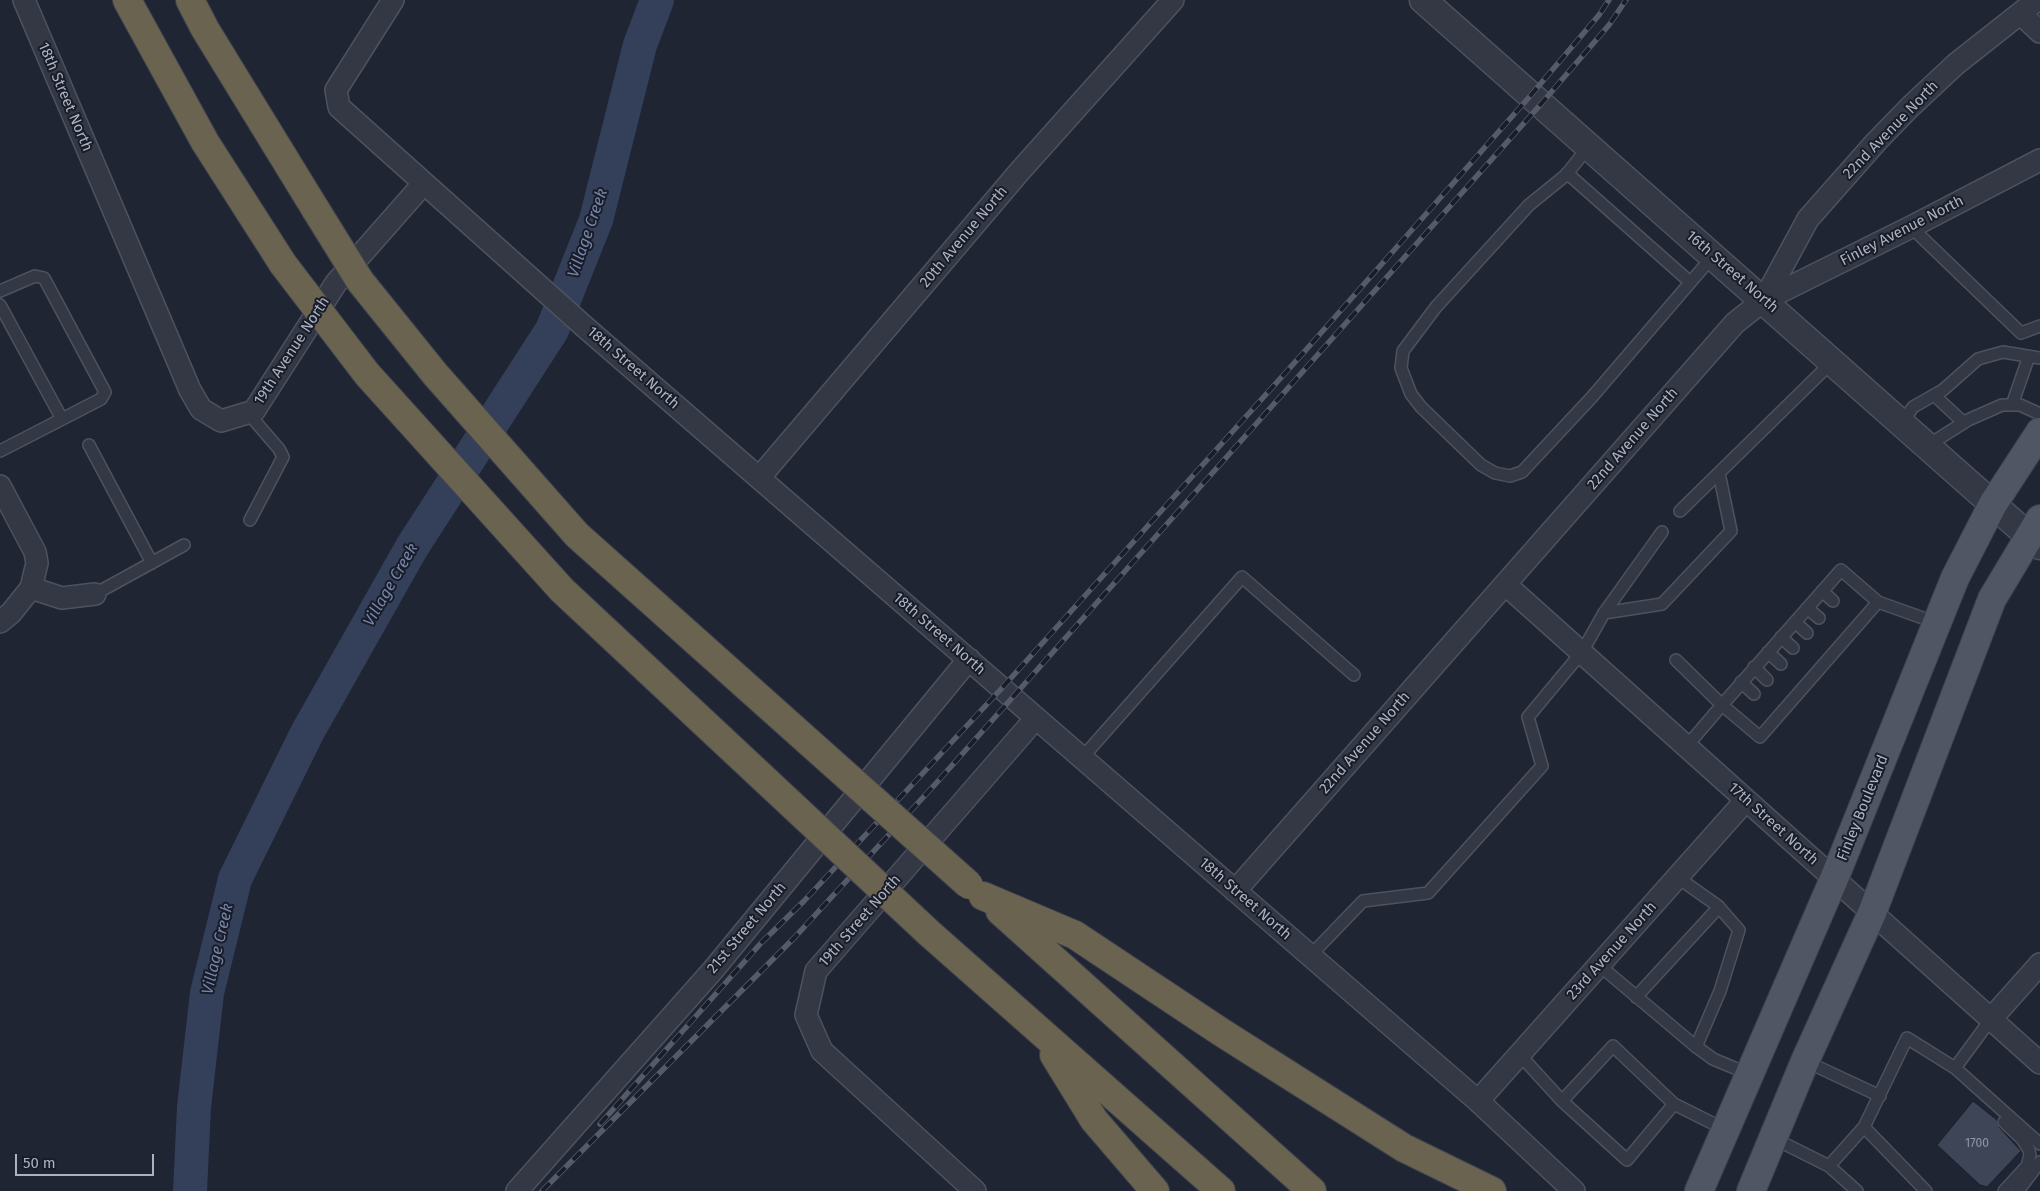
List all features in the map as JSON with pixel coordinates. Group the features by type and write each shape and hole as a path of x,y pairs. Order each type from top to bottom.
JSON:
{"highway":[{"path":"127,0 205,142 283,264 367,374 562,590 929,933 1221,1191"},
{"path":"190,0 205,29 360,281 435,374 577,535 1312,1191"},
{"path":"976,891 1075,935 1221,1032 1404,1148 1492,1191"},
{"path":"1040,1032 1094,1120 1155,1191"}],"main road":[{"name":"Finley Boulevard","path":"1699,1191 1834,879 1955,578 1993,504 2040,432"},
{"path":"1751,1191 1805,1062 1872,913 1992,599 2036,534"}],"street":[{"name":"18th Street North","path":"24,0 105,194"},
{"name":"18th Street North","path":"393,0 353,66 336,90 339,107 586,328 1478,1102 1574,1191"},
{"name":"20th Avenue North","path":"759,478 1020,171 1173,0"},
{"name":"16th Street North","path":"1423,0 1993,504 2036,534"},
{"path":"2029,7 2040,32"},
{"name":"22nd Avenue North","path":"1235,891 1735,323 1764,300 1808,219 1876,142 1956,64 2002,26 2029,7"},
{"name":"Finley Avenue North","path":"1764,300 2040,160"},
{"name":"19th Avenue North","path":"105,194 190,390 201,409 221,421 254,411 336,283 424,183"},
{"path":"0,486 35,552 38,563 31,588 0,622"},
{"name":"17th Street North","path":"1505,584 2040,1063"},
{"path":"31,588 62,598 95,594"},
{"name":"21st Street North","path":"517,1191 713,970 968,660"},
{"name":"19th Street North","path":"976,1191 822,1051 806,1014 816,971 1036,718"},
{"name":"23rd Avenue North","path":"1478,1102 1746,800"},
{"path":"1991,1019 2040,964"}],"lane":[{"path":"1589,146 1568,173 1529,205 1436,307 1403,351 1401,368 1411,394 1421,407 1481,465 1495,473 1510,476 1522,472 1592,398 1713,256"},
{"path":"1568,173 1690,282"},
{"path":"1911,227 2022,333 2040,326"},
{"path":"0,290 35,276 44,278 105,392 101,399 0,451"},
{"path":"0,305 62,419"},
{"path":"1902,423 1914,407 1943,390 1978,359 2003,352 2035,357 2012,405"},
{"path":"1680,511 1833,361"},
{"path":"1934,396 1963,422"},
{"path":"1927,446 1963,422 2002,406 2020,405 2040,414"},
{"path":"248,413 279,449 283,457 250,520"},
{"path":"89,446 152,563"},
{"path":"1604,613 1662,604 1732,531 1719,473"},
{"path":"1310,956 1363,901 1428,893 1542,766 1528,717 1582,652 1604,613 1662,532"},
{"path":"95,594 184,545"},
{"path":"1686,746 1841,570 1878,602 1937,623"},
{"path":"1082,758 1242,577 1354,675"},
{"path":"1822,591 1834,601"},
{"path":"1676,660 1722,705 1760,737 1774,712 1840,636 1854,620 1878,602"},
{"path":"1807,608 1819,618"},
{"path":"1795,622 1807,632"},
{"path":"1781,637 1793,648"},
{"path":"1768,652 1781,664"},
{"path":"1754,668 1767,680"},
{"path":"1741,682 1754,694"},
{"path":"1677,877 1718,907 1740,930 1720,991 1696,1047"},
{"path":"1636,997 1718,907"},
{"path":"1599,965 1696,1047 1713,1059 1749,1074"},
{"path":"1955,1068 1991,1019"},
{"path":"1829,1166 1864,1127 1907,1038 1955,1068 2040,1144"},
{"path":"1562,1101 1612,1046 1674,1104 1724,1130"},
{"path":"1520,1055 1562,1101 1627,1160 1674,1104"},
{"path":"1805,1062 1880,1096"},
{"path":"1969,1081 1981,1102 2022,1139 2029,1150 2030,1161 2027,1166 2004,1191"},
{"path":"1864,1127 1926,1191"},
{"path":"1773,1138 1829,1166 1857,1191"},
{"path":"2018,1191 2040,1162"}],"building":[{"path":"1973,1101 1997,1120 1999,1127 2021,1151 1987,1187 1980,1185 1937,1145"}],"waterway":[{"name":"Village Creek","path":"190,1191 194,1107 207,993 235,879 307,733 412,547 552,330 596,220 640,45 657,0"}],"railway":[{"path":"600,1124 761,943 804,901 1002,688 1305,351 1531,95 1599,15 1609,0"},
{"path":"542,1191 795,937 939,780 1541,104 1609,25 1626,0"}]}
